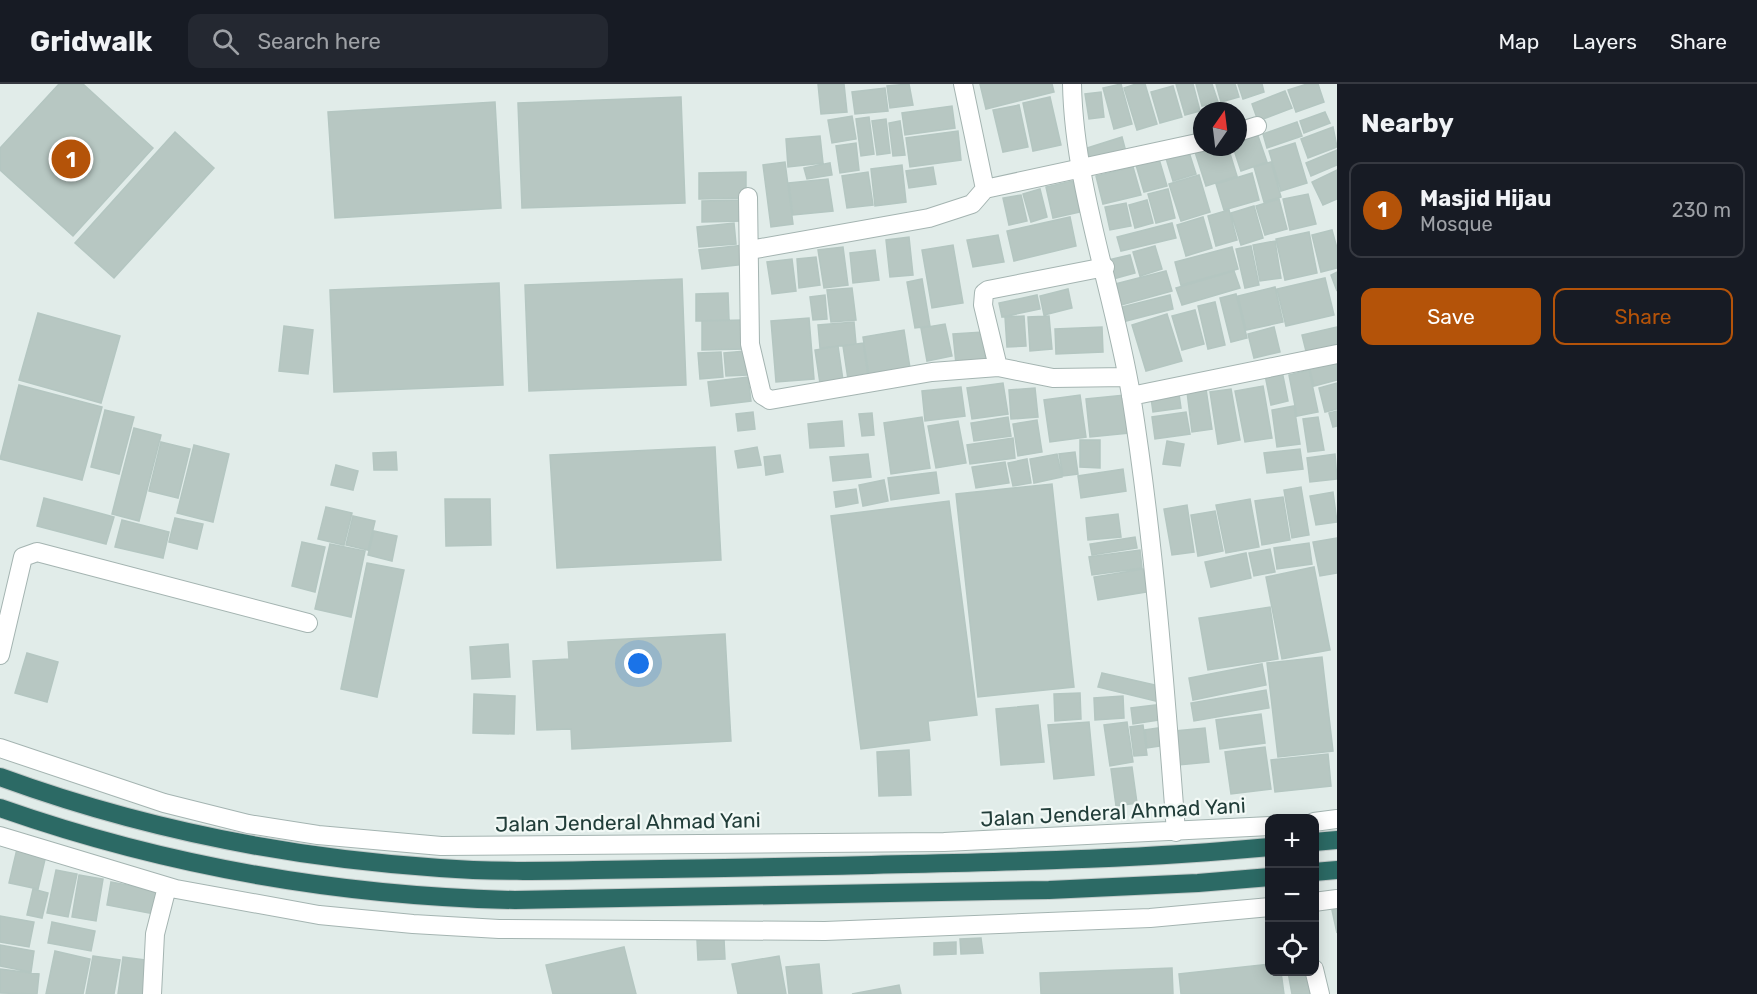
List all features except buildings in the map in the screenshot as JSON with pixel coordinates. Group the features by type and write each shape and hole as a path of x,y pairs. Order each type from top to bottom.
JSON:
{"highway":[{"name":"Jalan Jenderal Ahmad Yani","path":"0,777 114,814 226,841 332,858 441,869 515,871 1050,860 1205,853 1265,847"},
{"path":"0,808 110,844 216,869 322,887 448,898 515,900 1049,890 1265,877"},
{"path":"1319,842 1337,840"},
{"path":"1319,872 1337,870"},
{"path":"515,871 515,900"}],"street":[{"path":"963,84 985,189"},
{"path":"1072,84 1072,112 1080,168 1105,267 1131,396 1165,680 1176,832"},
{"path":"1247,129 1257,126"},
{"path":"750,250 929,218 972,204 985,189 1193,144"},
{"path":"748,197 750,344 762,395 770,400 932,372 998,367 1053,378 1127,377"},
{"path":"998,367 983,305 984,293 988,290 1105,267"},
{"path":"1131,396 1337,354"},
{"path":"0,654 23,557 37,552 308,623"},
{"name":"Jalan Jenderal Ahmad Yani","path":"0,747 164,803 248,824 318,835 441,846 944,842 1265,826"},
{"path":"1319,822 1337,820"},
{"path":"0,836 167,887 319,915 499,929 825,931 1150,918 1265,907"},
{"path":"152,994 155,934 167,887"},
{"path":"1319,901 1337,899"},
{"path":"1316,976 1320,994"}],"place":[{"name":"Masjid Hijau","path":"71,159"}]}
